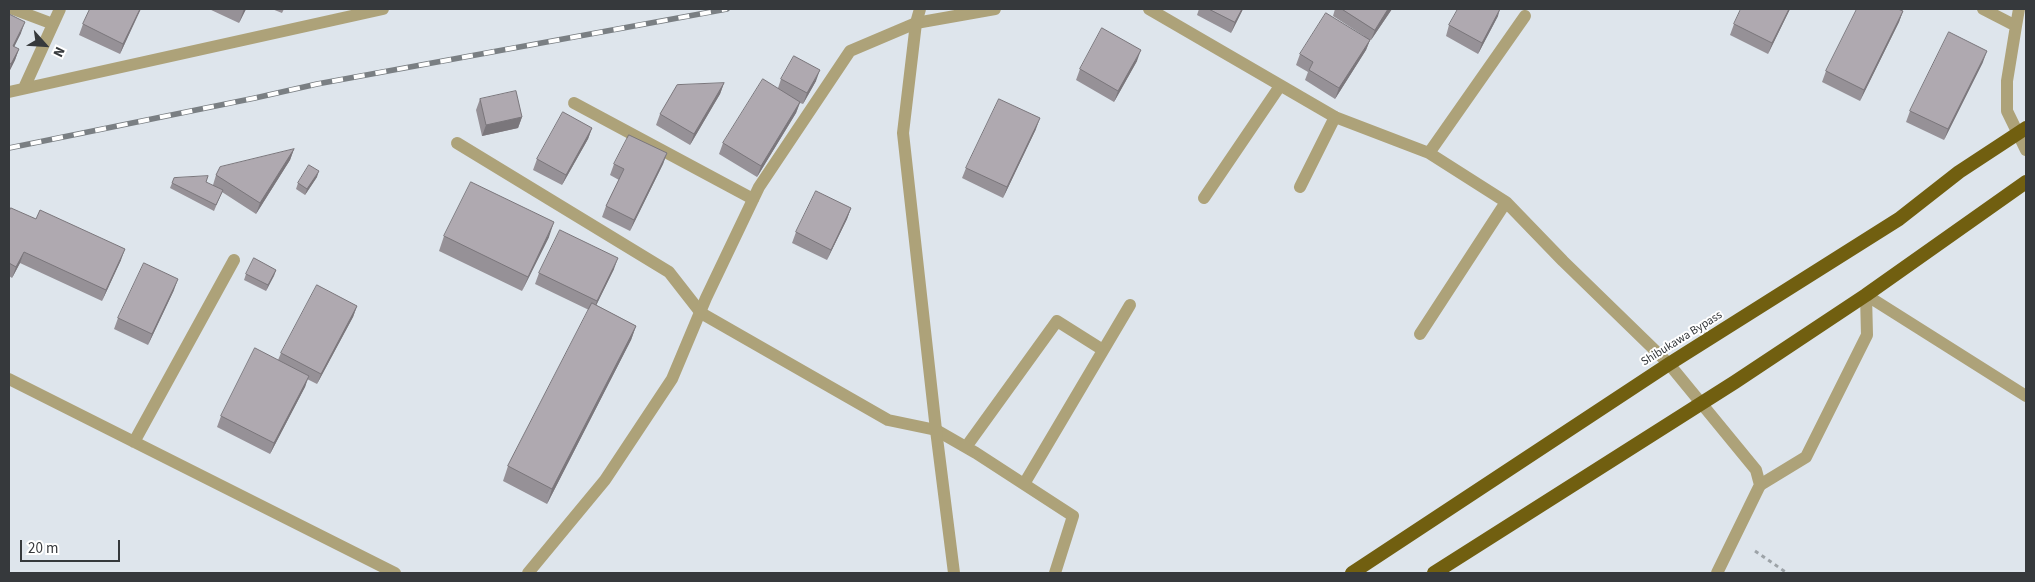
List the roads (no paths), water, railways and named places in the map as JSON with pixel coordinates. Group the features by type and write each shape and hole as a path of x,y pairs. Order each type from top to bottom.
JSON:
{"highway":[{"name":"Shibukawa Bypass","path":"1352,573 1669,364 1899,218 1959,172 2022,131"},
{"path":"1434,573 1700,402 1735,382 1866,294 2026,182"}],"street":[{"path":"13,9 53,24"},
{"path":"24,88 60,9"},
{"path":"9,92 331,14 383,9"},
{"path":"920,9 916,23 903,133 954,573"},
{"path":"528,573 610,472 672,379 700,312 759,187 850,51 916,23 995,9"},
{"path":"1149,9 1334,117 1429,153 1506,202 1563,261 1669,364 1756,470 1760,485"},
{"path":"1983,9 2016,26"},
{"path":"2019,9 2007,81 2007,111 2022,131 2026,150"},
{"path":"1429,153 1525,16"},
{"path":"1204,198 1280,86"},
{"path":"574,103 753,199"},
{"path":"1300,187 1334,117"},
{"path":"457,143 669,272 700,312 888,420 936,430 1073,516 1055,573"},
{"path":"1420,334 1506,202"},
{"path":"134,442 234,260"},
{"path":"1866,294 2026,396"},
{"path":"1717,573 1760,485 1806,457 1867,335 1866,294"},
{"path":"1024,484 1130,305"},
{"path":"966,448 1056,321 1103,350"},
{"path":"9,379 395,573"}],"railway":[{"path":"9,148 317,84 727,9"}]}
